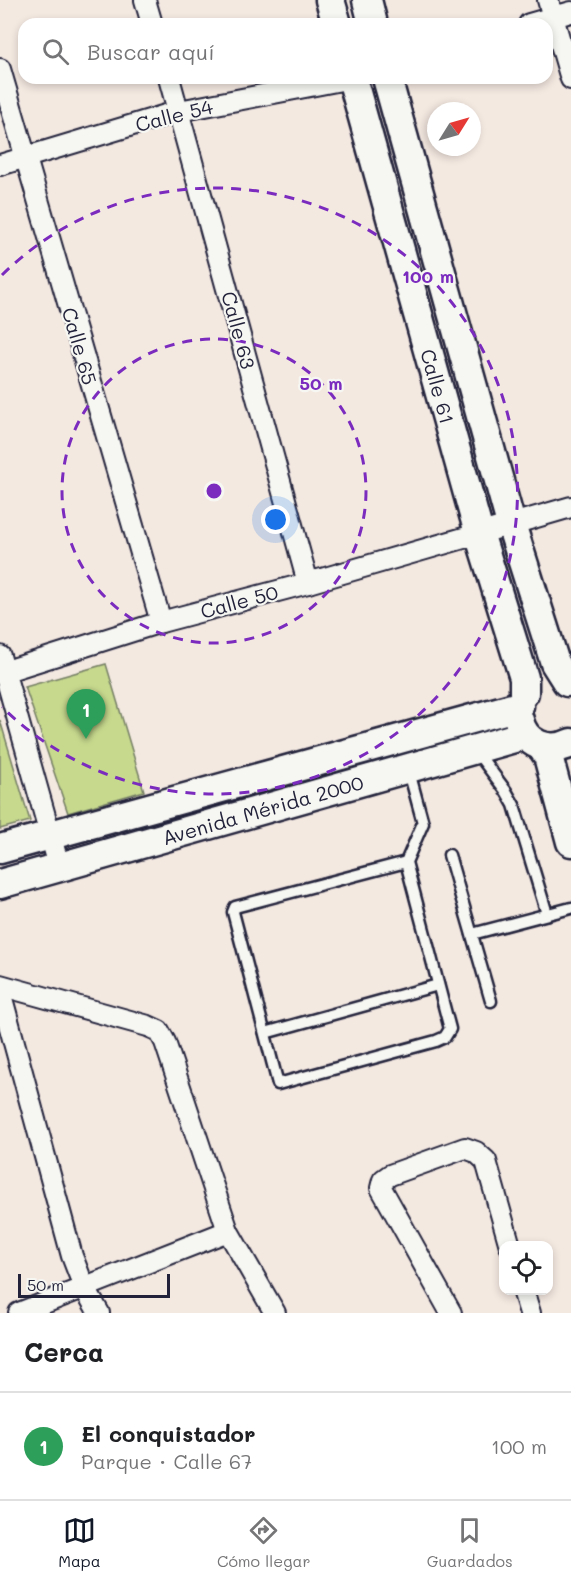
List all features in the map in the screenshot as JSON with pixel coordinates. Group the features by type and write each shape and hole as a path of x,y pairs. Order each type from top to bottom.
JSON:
{"street":[{"path":"145,0 150,18"},
{"path":"330,0 335,18"},
{"path":"367,0 372,18"},
{"path":"541,18 558,9 571,80"},
{"name":"Calle 65","path":"0,69 161,622"},
{"name":"Calle 63","path":"171,84 308,582"},
{"name":"Calle 54","path":"0,165 179,111 321,84"},
{"name":"Calle 61","path":"354,84 479,533 524,678 518,716 520,726 534,741"},
{"name":"Calle 61","path":"389,84 512,524 555,663 569,683"},
{"name":"Calle 50","path":"2,667 571,507"},
{"path":"2,667 59,866"},
{"name":"Avenida Mérida 2000","path":"0,849 522,700 533,685 544,680 556,679 569,683"},
{"path":"534,741 548,756 571,842"},
{"name":"Avenida Mérida 2000","path":"0,884 474,749 534,741 553,749 571,743"},
{"path":"0,985 159,1031 165,1042 228,1231 275,1313"},
{"path":"0,992 72,1256 84,1287 99,1313"},
{"path":"451,1313 381,1188 383,1180 390,1175 465,1148 476,1152 486,1161 509,1241"},
{"path":"19,1313 228,1231"},
{"path":"525,1295 530,1313"}],"lane":[{"path":"474,749 514,805 547,915"},
{"path":"406,862 235,907 233,912 278,1084 436,1041 445,1037 450,1029 406,862 423,823 408,768"},
{"path":"449,855 491,1001"},
{"path":"472,934 571,908"},
{"path":"265,1033 438,985"}],"green space":[{"path":"106,664 144,791 68,813 25,687"},
{"path":"0,720 30,821 0,829"}],"place":[{"name":"El conquistador","path":"86,739"}]}
